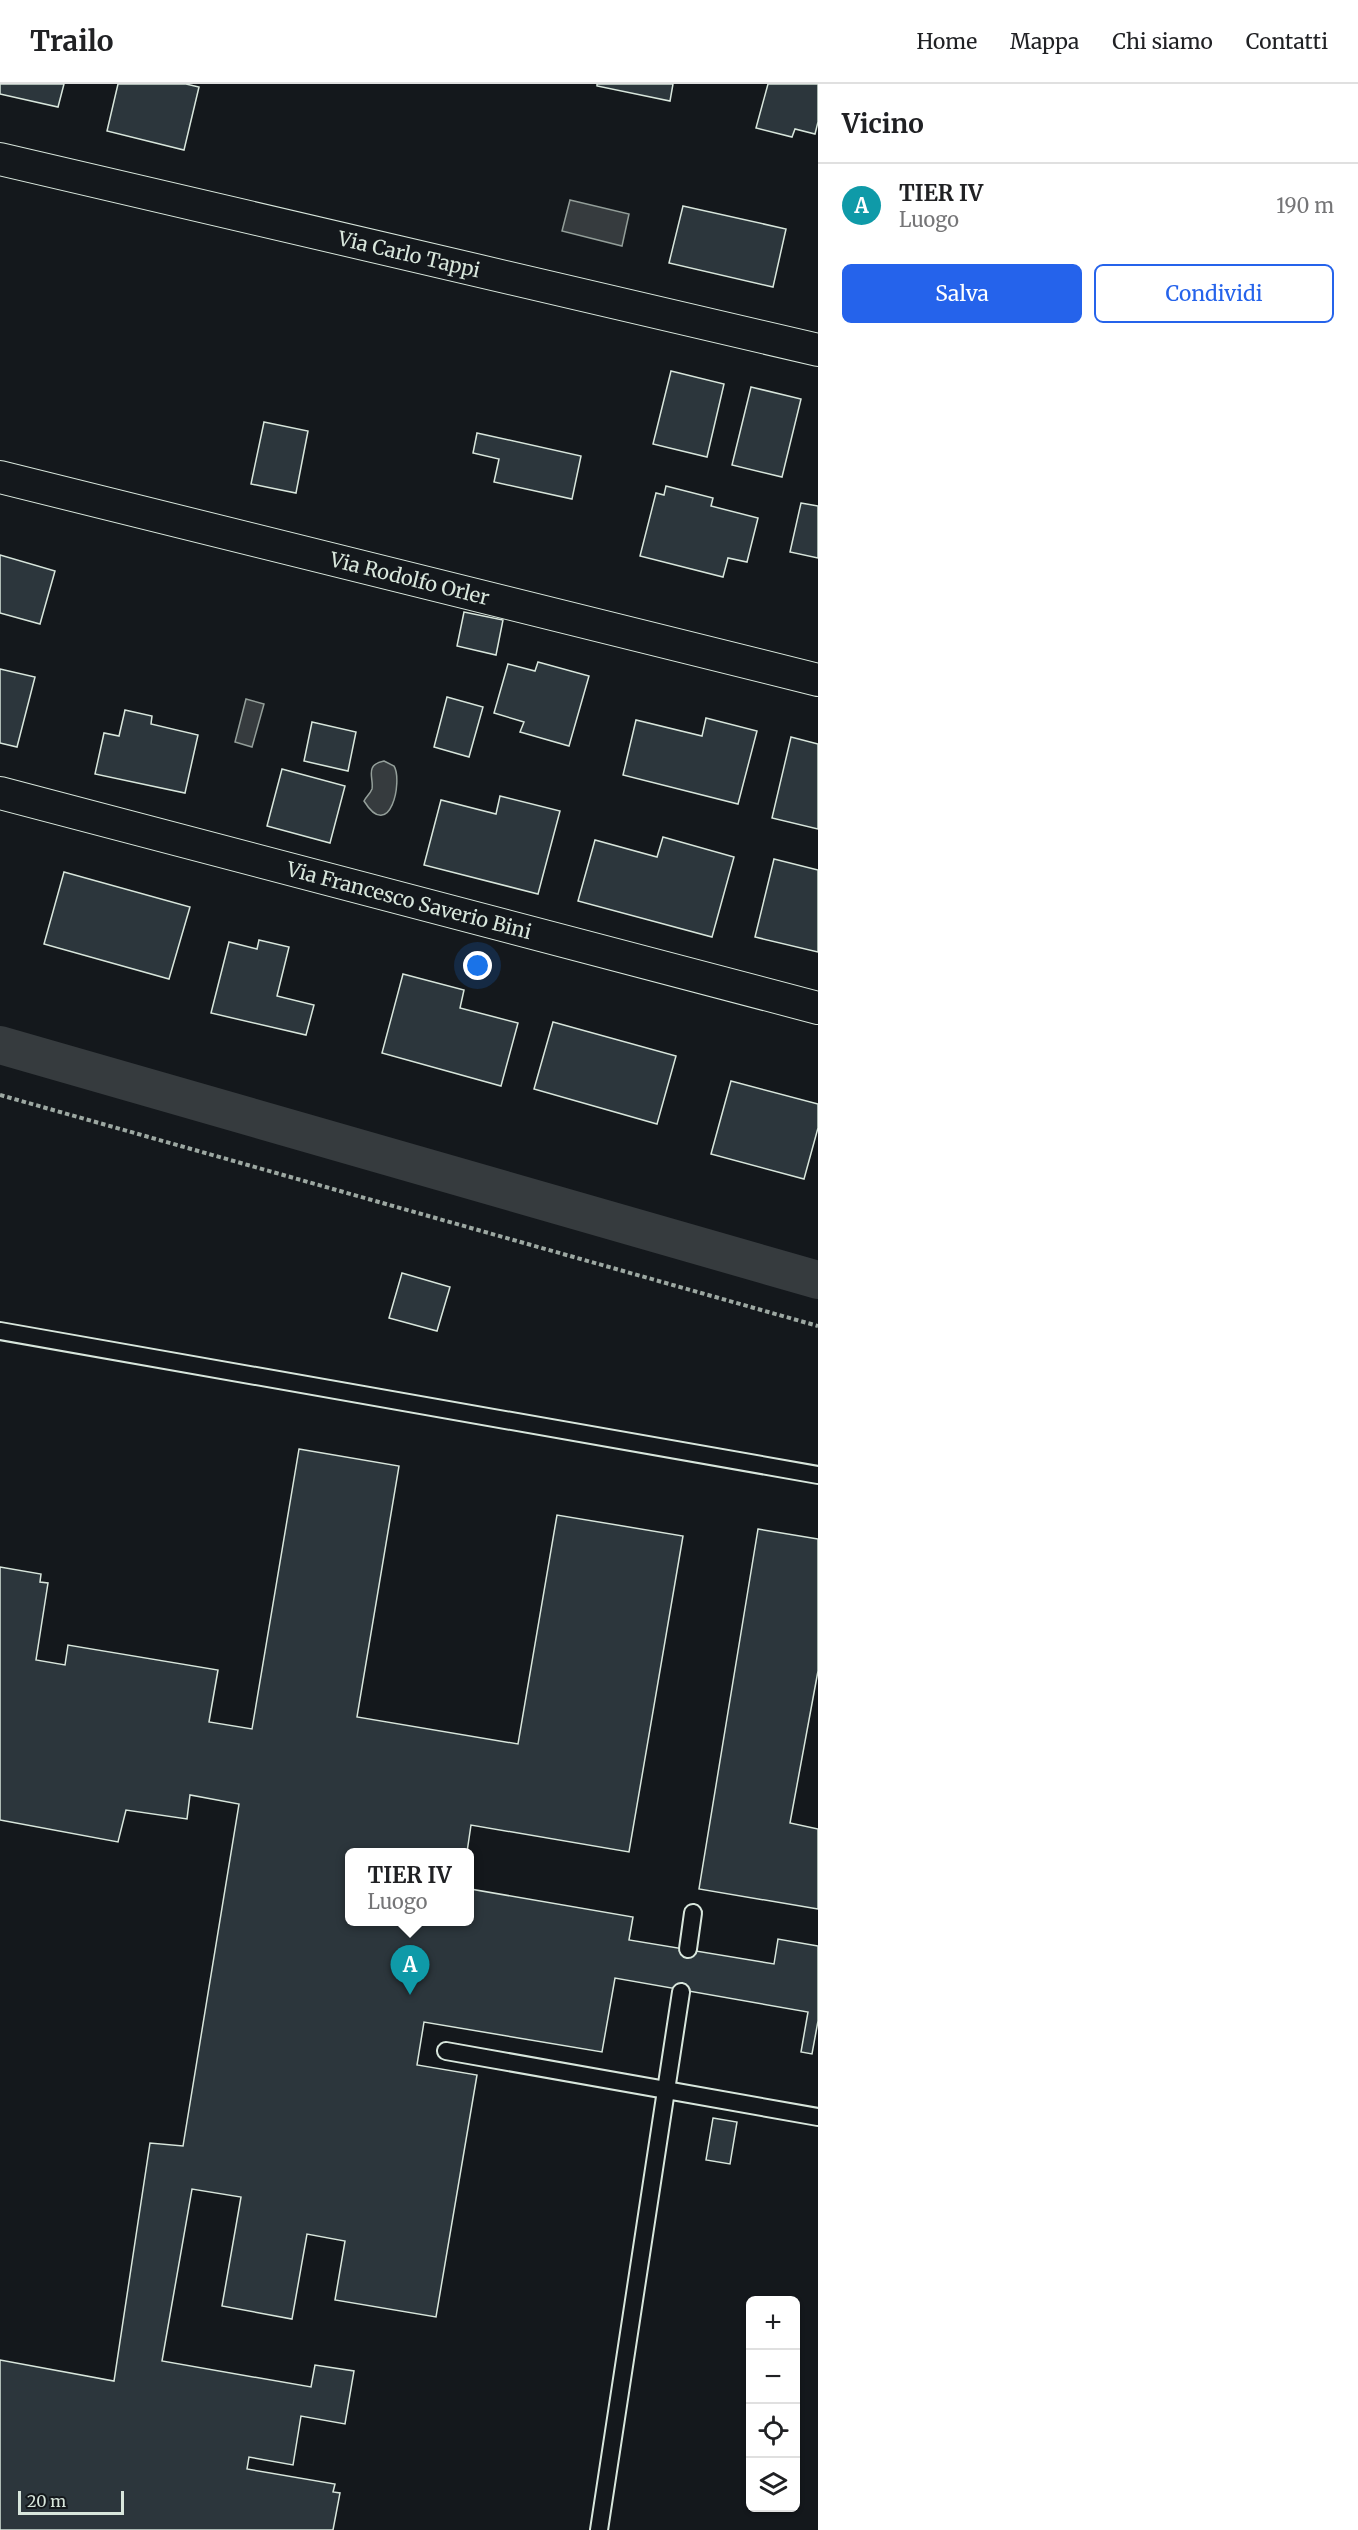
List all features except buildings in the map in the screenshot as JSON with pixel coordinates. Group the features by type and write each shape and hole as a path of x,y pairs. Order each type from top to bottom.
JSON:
{"street":[{"name":"Via Carlo Tappi","path":"0,159 818,350"},
{"name":"Via Rodolfo Orler","path":"0,477 818,680"},
{"name":"Via Francesco Saverio Bini","path":"0,793 818,1008"}],"lane":[{"path":"0,1331 818,1475"},
{"path":"688,1949 693,1912"},
{"path":"599,2530 681,1992"},
{"path":"446,2051 818,2117"}],"path":[{"path":"0,1095 818,1326"}],"shaded area":[{"path":"570,200 629,214 622,246 562,231"},
{"path":"246,699 264,704 252,747 235,742"},
{"path":"384,761 394,766 397,784 392,805 387,812 381,815 373,812 364,801 372,789 372,769"}],"waterway":[{"path":"0,1045 818,1280"}],"place":[{"name":"TIER IV","path":"410,1995"}]}
